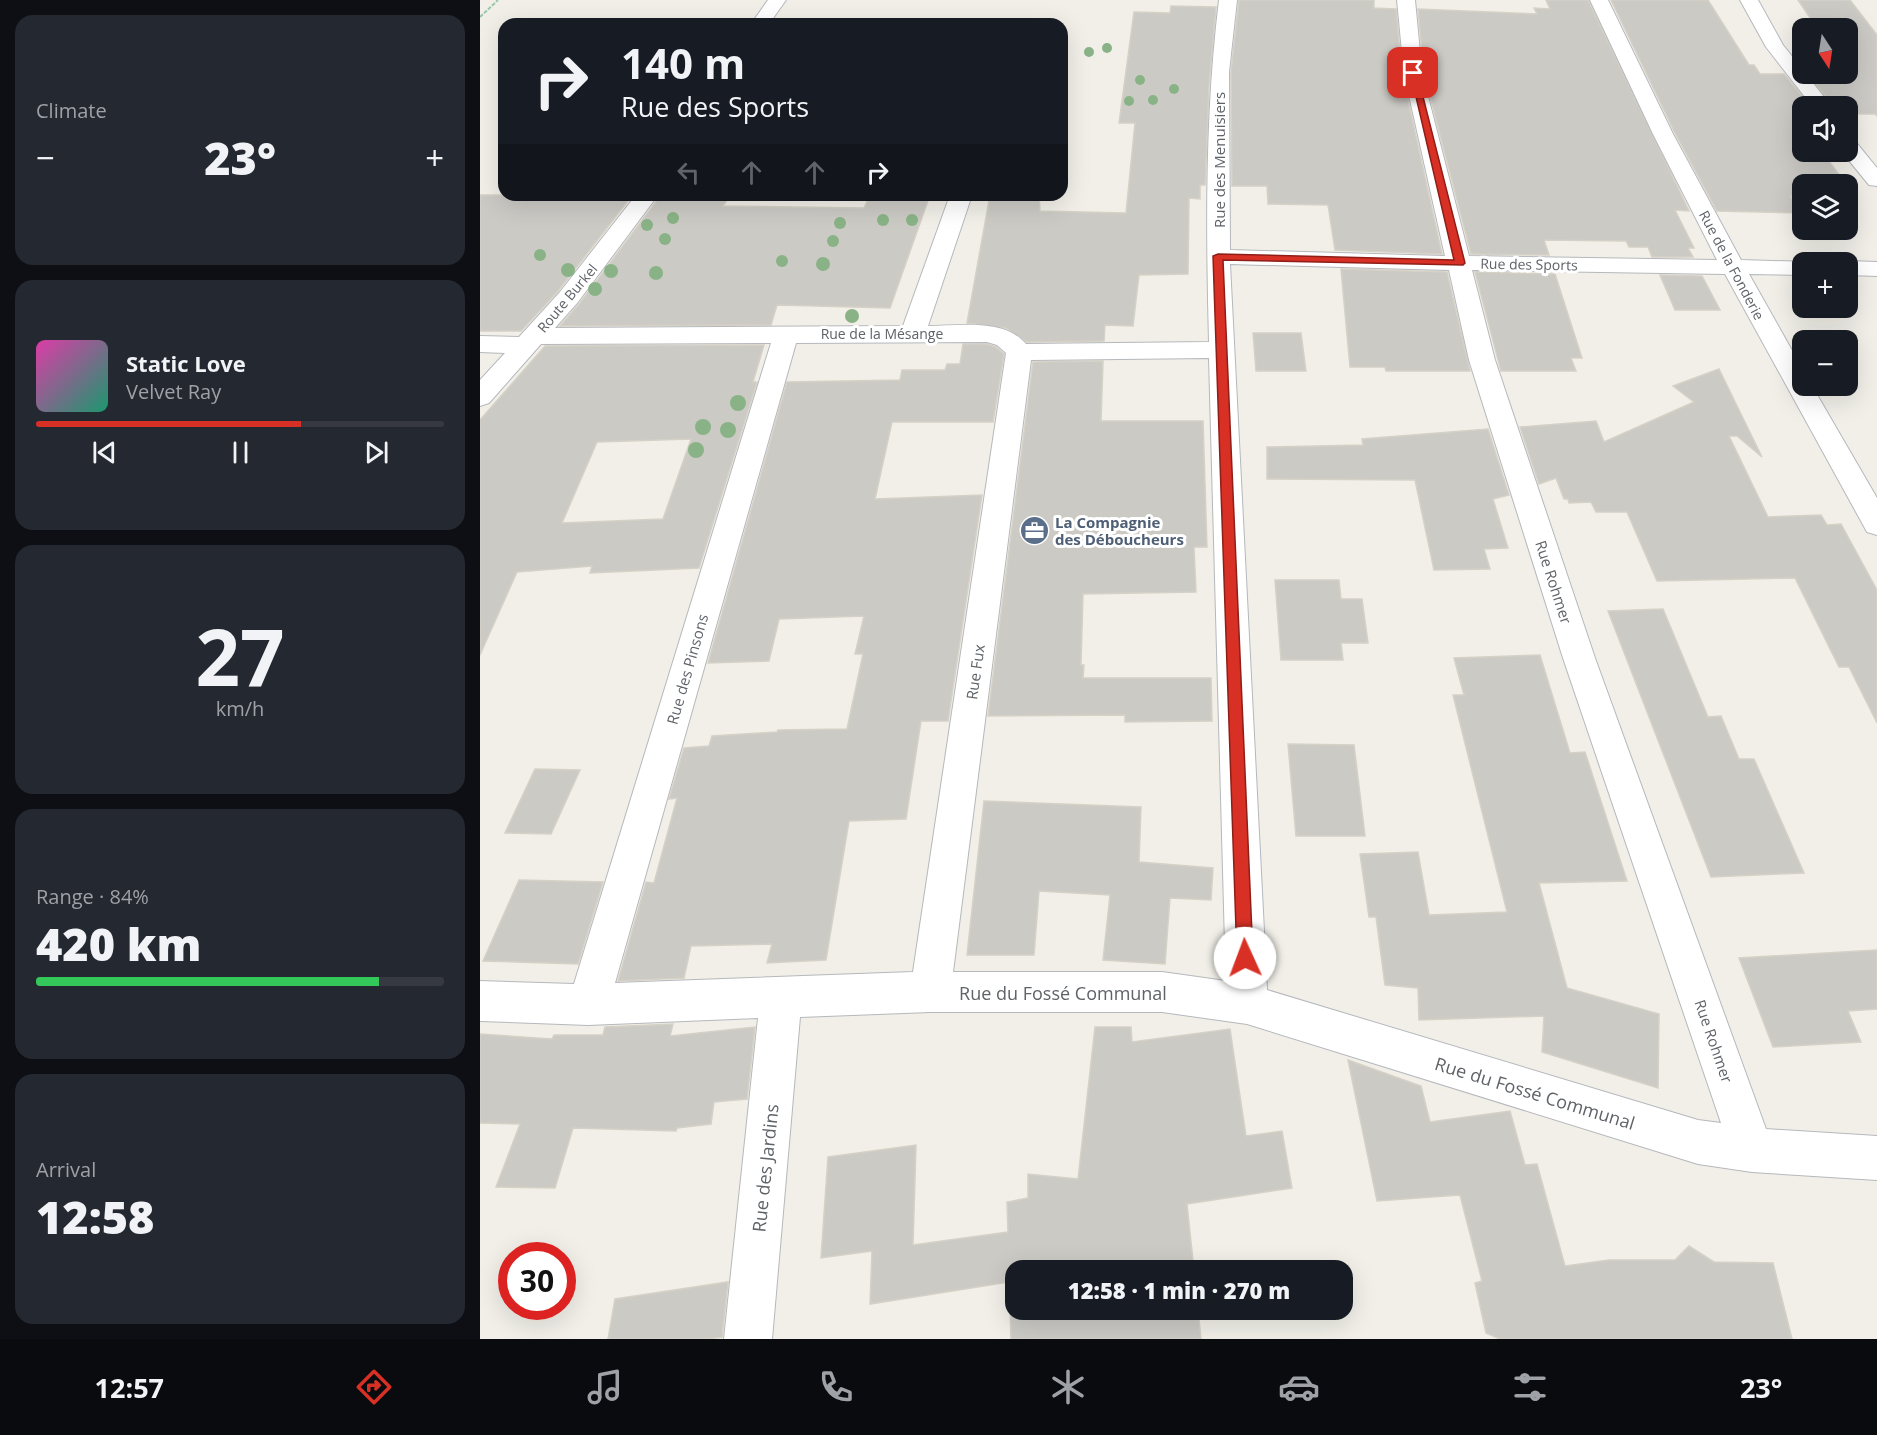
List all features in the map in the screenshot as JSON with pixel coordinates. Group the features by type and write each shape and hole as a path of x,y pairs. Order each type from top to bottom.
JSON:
{"street":[{"path":"764,18 777,0"},
{"name":"Rue des Menuisiers","path":"1228,0 1220,72 1218,256 1247,1004"},
{"name":"Rue Rohmer","path":"1406,0 1413,73 1482,360 1579,658 1752,1150"},
{"name":"Rue de la Fonderie","path":"1599,0 1634,77 1732,266 1877,524"},
{"path":"1749,0 1775,47 1814,96"},
{"path":"1858,160 1877,180"},
{"name":"Route Burkel","path":"480,397 582,281 642,201"},
{"path":"914,332 958,201"},
{"name":"Rue des Sports","path":"1218,256 1460,263 1792,268"},
{"path":"1858,268 1877,269"},
{"name":"Rue de la Mésange","path":"480,344 914,332 1003,336 1012,341 1019,352"},
{"name":"Rue des Pinsons","path":"588,1005 786,334"},
{"path":"1019,352 1222,350"},
{"name":"Rue Fux","path":"930,992 1019,352"},
{"name":"Rue du Fossé Communal","path":"480,1001 588,1005 930,992 1162,992 1247,1004 1698,1142 1752,1150 1877,1158"},
{"name":"Rue des Jardins","path":"748,1339 782,997"}],"path":[{"path":"480,17 498,0"}],"building":[{"path":"1239,0 1374,0 1374,8 1396,9 1402,73 1442,254 1335,250 1328,205 1268,204 1267,186 1232,186 1231,72"},
{"path":"1546,0 1588,0 1689,211 1675,210 1694,248 1688,248 1693,257 1652,257 1648,247 1629,247 1626,241 1544,240 1549,255 1471,254 1424,73 1418,9 1537,14 1534,8 1550,9"},
{"path":"1611,0 1708,0 1749,65 1754,65 1760,74 1784,74 1802,96 1792,96 1792,162 1830,162 1838,174 1792,174 1792,196 1790,196 1792,213 1717,211 1675,133"},
{"path":"1798,0 1850,0 1877,35 1877,116 1858,114 1858,96 1825,96 1816,84 1858,84 1858,18 1810,18"},
{"path":"1171,6 1216,7 1209,85 1205,185 1200,185 1200,199 1189,198 1188,274 1139,275 1133,326 1105,325 1104,341 1027,342 1006,328 967,323 989,201 1039,201 1040,211 1126,213 1135,123 1119,123 1134,12 1170,13"},
{"path":"480,195 498,195 498,201 628,201 558,291 521,331 480,331"},
{"path":"656,201 726,201 723,206 864,208 867,201 928,201 890,308 777,305 771,325 560,326"},
{"path":"1341,269 1447,272 1470,371 1386,371 1385,367 1350,367"},
{"path":"1475,272 1555,274 1582,358 1571,358 1576,371 1501,371"},
{"path":"1660,275 1702,276 1720,310 1675,310"},
{"path":"1253,333 1301,333 1306,371 1256,371"},
{"path":"963,344 987,344 996,347 1004,354 993,422 892,422 875,499 982,495 948,721 921,721 906,819 849,821 826,960 767,963 772,944 691,946 684,978 618,981 646,882 654,883 677,798 669,799 684,748 709,746 712,736 777,732 778,730 847,729 863,654 855,654 864,616 779,619 769,661 708,663 787,382 900,380 902,370 945,370 947,364 960,364"},
{"path":"764,345 753,382 757,382 699,568 590,573 592,566 517,572 480,655 480,420 545,346","holes":["691,439 663,519 562,523 597,442"]},
{"path":"1103,361 1101,421 1203,421 1207,547 1194,547 1196,592 1083,594 1081,665 1084,665 1083,678 1211,678 1212,721 1125,722 1125,715 988,716 1033,362"},
{"path":"1719,369 1762,457 1737,436 1729,436 1768,517 1821,515 1827,525 1841,524 1877,590 1877,723 1849,667 1839,667 1795,578 1657,581 1627,512 1596,512 1591,502 1569,503 1568,499 1564,499 1556,478 1539,484 1520,427 1596,421 1604,442 1694,402 1673,386"},
{"path":"1488,429 1509,495 1493,499 1508,548 1484,549 1490,569 1434,570 1415,480 1267,479 1267,447 1363,445 1362,439"},
{"path":"1275,580 1339,580 1341,599 1362,599 1368,643 1341,643 1343,660 1281,660"},
{"path":"1663,609 1708,717 1721,716 1739,759 1754,759 1804,873 1711,877 1608,611"},
{"path":"1540,655 1570,753 1585,752 1627,881 1539,883 1567,988 1659,1014 1658,1088 1542,1052 1544,1016 1419,1020 1418,988 1385,985 1376,917 1369,917 1360,854 1418,852 1429,915 1507,912 1453,695 1464,695 1454,658"},
{"path":"1288,744 1354,745 1365,836 1296,836"},
{"path":"535,769 580,770 551,834 505,833"},
{"path":"984,801 1141,807 1139,862 1213,868 1211,900 1170,898 1165,964 1103,960 1110,895 1039,891 1034,955 967,955"},
{"path":"519,880 603,882 578,964 483,961"},
{"path":"1877,950 1877,1009 1848,1011 1861,1042 1773,1047 1739,958"},
{"path":"673,1024 670,1036 755,1027 747,1099 714,1102 711,1124 677,1128 676,1131 573,1128 555,1188 496,1187 520,1124 480,1123 480,1034 552,1039 554,1035 603,1035 605,1027"},
{"path":"1095,1027 1131,1027 1132,1042 1230,1029 1246,1136 1282,1131 1292,1188 1187,1204 1193,1260 1005,1260 1005,1283 870,1304 872,1251 821,1258 828,1157 916,1145 913,1245 1008,1232 1007,1202 1028,1198 1028,1174 1078,1179"},
{"path":"1348,1060 1421,1086 1430,1122 1510,1111 1525,1165 1537,1164 1565,1266 1609,1260 1675,1260 1689,1246 1714,1262 1773,1263 1792,1339 1500,1339 1486,1333 1475,1283 1482,1281 1460,1195 1377,1201"},
{"path":"728,1282 722,1337 608,1339 615,1299"},
{"path":"1010,1320 1199,1320 1201,1339 1011,1339"}],"place":[{"name":"La Compagnie des Déboucheurs","path":"1034,531"}],"route":[{"path":"1245,958 1218,256 1460,263 1413,73"}]}
